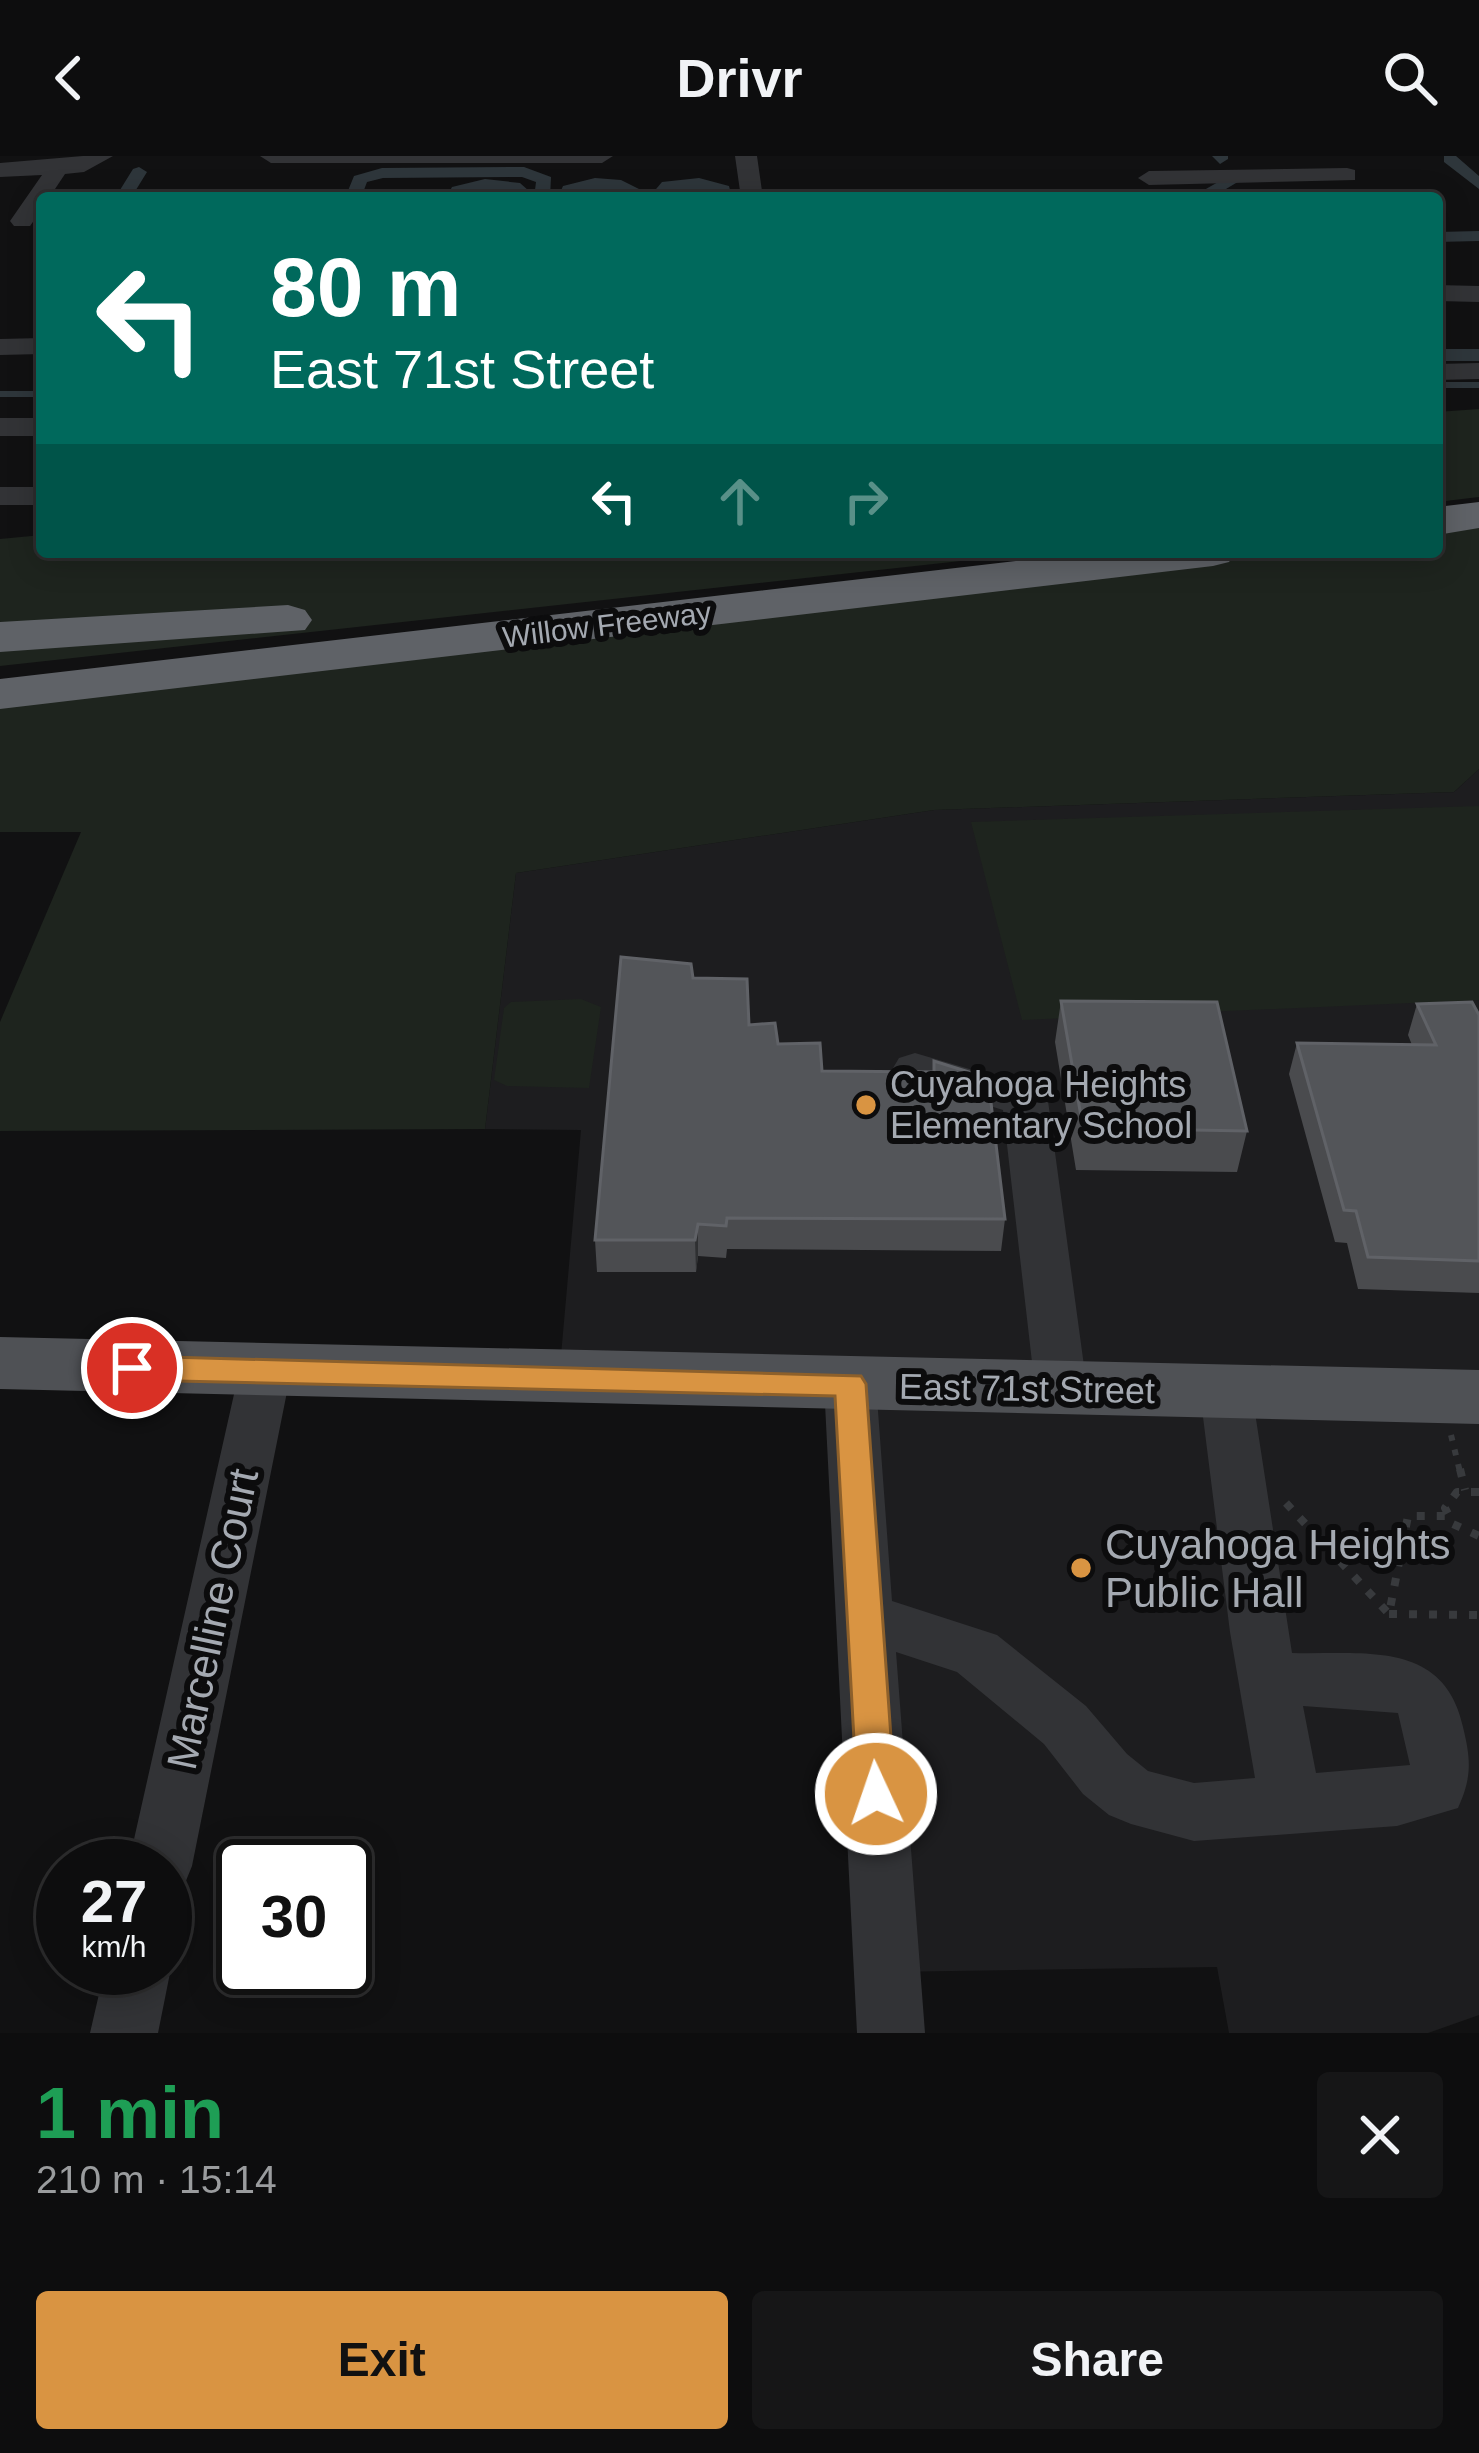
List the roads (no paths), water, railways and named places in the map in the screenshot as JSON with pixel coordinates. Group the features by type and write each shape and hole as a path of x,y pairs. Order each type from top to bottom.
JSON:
{"highway":[{"path":"1443,501 1479,497"},
{"path":"1443,520 1479,515"},
{"name":"Willow Freeway","path":"0,666 986,558"},
{"name":"Willow Freeway","path":"0,696 1162,558"},
{"path":"0,637 584,600"}],"main road":[{"name":"East 71st Street","path":"0,1363 1226,1393 1465,1414"}],"street":[{"path":"0,170 76,167 102,156"},
{"path":"272,156 414,167 505,156 602,156"},
{"path":"746,156 751,192"},
{"path":"42,192 58,168"},
{"path":"1149,177 1347,175"},
{"path":"22,221 36,200"},
{"path":"1443,293 1479,294"},
{"path":"0,346 36,346"},
{"path":"1443,372 1479,371"},
{"path":"0,374 36,374"},
{"path":"0,427 36,427"},
{"path":"0,457 36,457"},
{"path":"0,481 36,481"},
{"path":"0,496 36,496"},
{"path":"915,1069 1024,1102 1061,1388"},
{"name":"Marcelline Court","path":"166,1839 265,1372"},
{"path":"850,1384 891,2033"},
{"path":"1226,1393 1268,1678 1292,1804"},
{"path":"865,1617 976,1653 1065,1725 1105,1774 1131,1795 1194,1812 1397,1797 1436,1788 1442,1769 1431,1718 1419,1694 1398,1683 1268,1678"},
{"path":"124,2033 132,1995"}],"waterway":[{"path":"1450,159 1479,184"},
{"path":"127,192 139,172"},
{"path":"355,192 360,179 382,173 524,172 545,180 543,192"},
{"path":"1210,192 1233,180"},
{"path":"1443,237 1479,236"},
{"path":"1443,355 1479,355"},
{"path":"1443,385 1479,385"},
{"path":"0,394 36,394"}],"place":[{"name":"Cuyahoga Heights Elementary School","path":"866,1105"},
{"name":"Cuyahoga Heights Public Hall","path":"1081,1568"}]}
